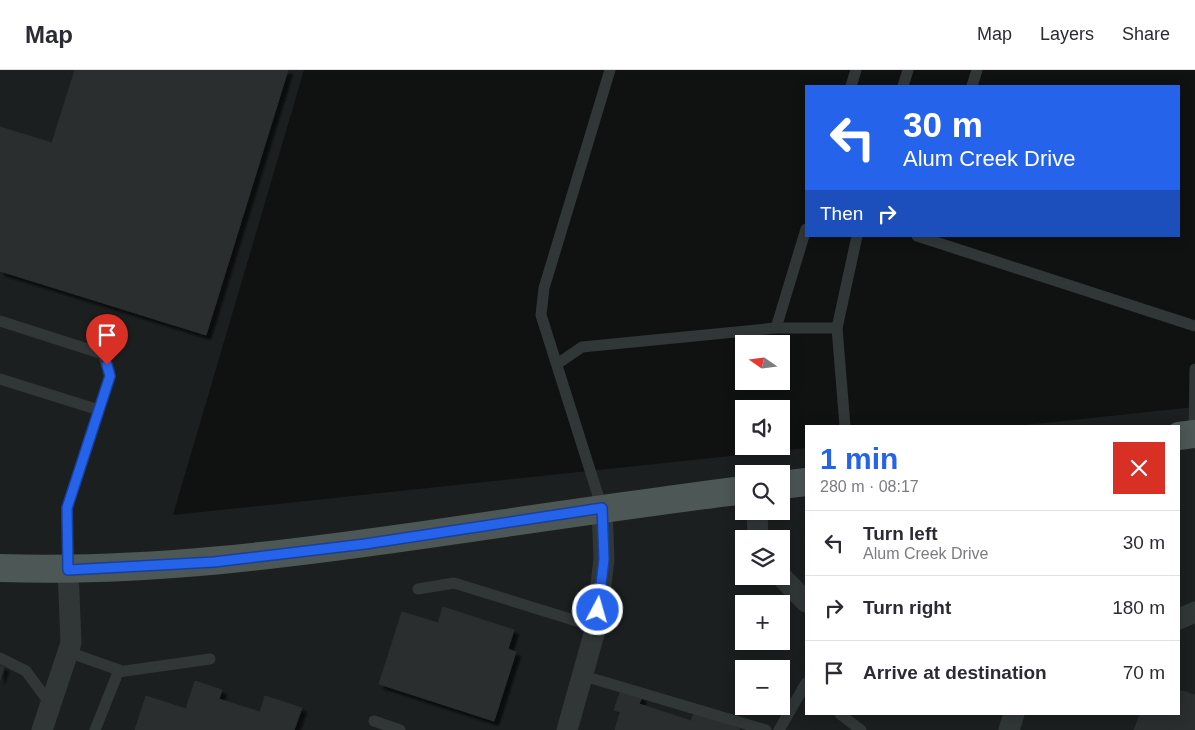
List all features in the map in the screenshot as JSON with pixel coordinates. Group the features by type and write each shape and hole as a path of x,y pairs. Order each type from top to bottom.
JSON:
{"main road":[{"path":"790,484 805,482"},
{"path":"0,568 68,570 214,562 365,544 602,508 735,491"}],"street":[{"path":"567,730 584,676 596,627 604,559 602,508"},
{"path":"42,730 71,644 68,570"},
{"path":"790,585 805,601"},
{"path":"1180,619 1195,612"},
{"path":"1009,730 1014,715"}],"lane":[{"path":"602,508 541,315 544,288 610,70"},
{"path":"851,85 856,70"},
{"path":"903,85 908,70"},
{"path":"972,85 977,70"},
{"path":"776,328 805,232"},
{"path":"845,425 837,328 857,237"},
{"path":"922,237 1195,326"},
{"path":"0,322 103,354 110,376 67,508 68,570"},
{"path":"556,364 582,347 776,328 837,328"},
{"path":"1189,435 1195,370"},
{"path":"0,379 99,410"},
{"path":"418,589 454,583 596,627"},
{"path":"68,652 119,670 118,672"},
{"path":"0,658 26,671 51,704"},
{"path":"118,672 210,659"},
{"path":"95,730 118,672"},
{"path":"584,676 766,730"},
{"path":"779,730 805,687"},
{"path":"841,715 861,730"},
{"path":"374,721 400,730"}],"shaded area":[{"path":"0,70 304,70 173,515 740,455 790,455 790,450 805,448 805,715 1180,715 1180,425 1025,425 1195,407 1195,730 0,730"}],"building":[{"path":"75,70 288,70 206,335 0,271 0,127 52,143"},
{"path":"443,607 514,630 508,649 516,652 494,721 379,684 402,612 438,623"},
{"path":"0,666 4,667 0,680"},
{"path":"195,681 222,690 219,699 260,712 265,696 302,708 294,730 135,730 146,696 186,709"},
{"path":"621,690 642,697 639,704 691,721 694,713 740,728 739,730 615,730 620,712 614,710"},
{"path":"1180,690 1195,695 1195,730 1134,730 1140,715 1180,715"}],"route":[{"path":"107,365 110,376 67,508 68,570 214,562 365,544 602,508 604,559 598,610"}]}
